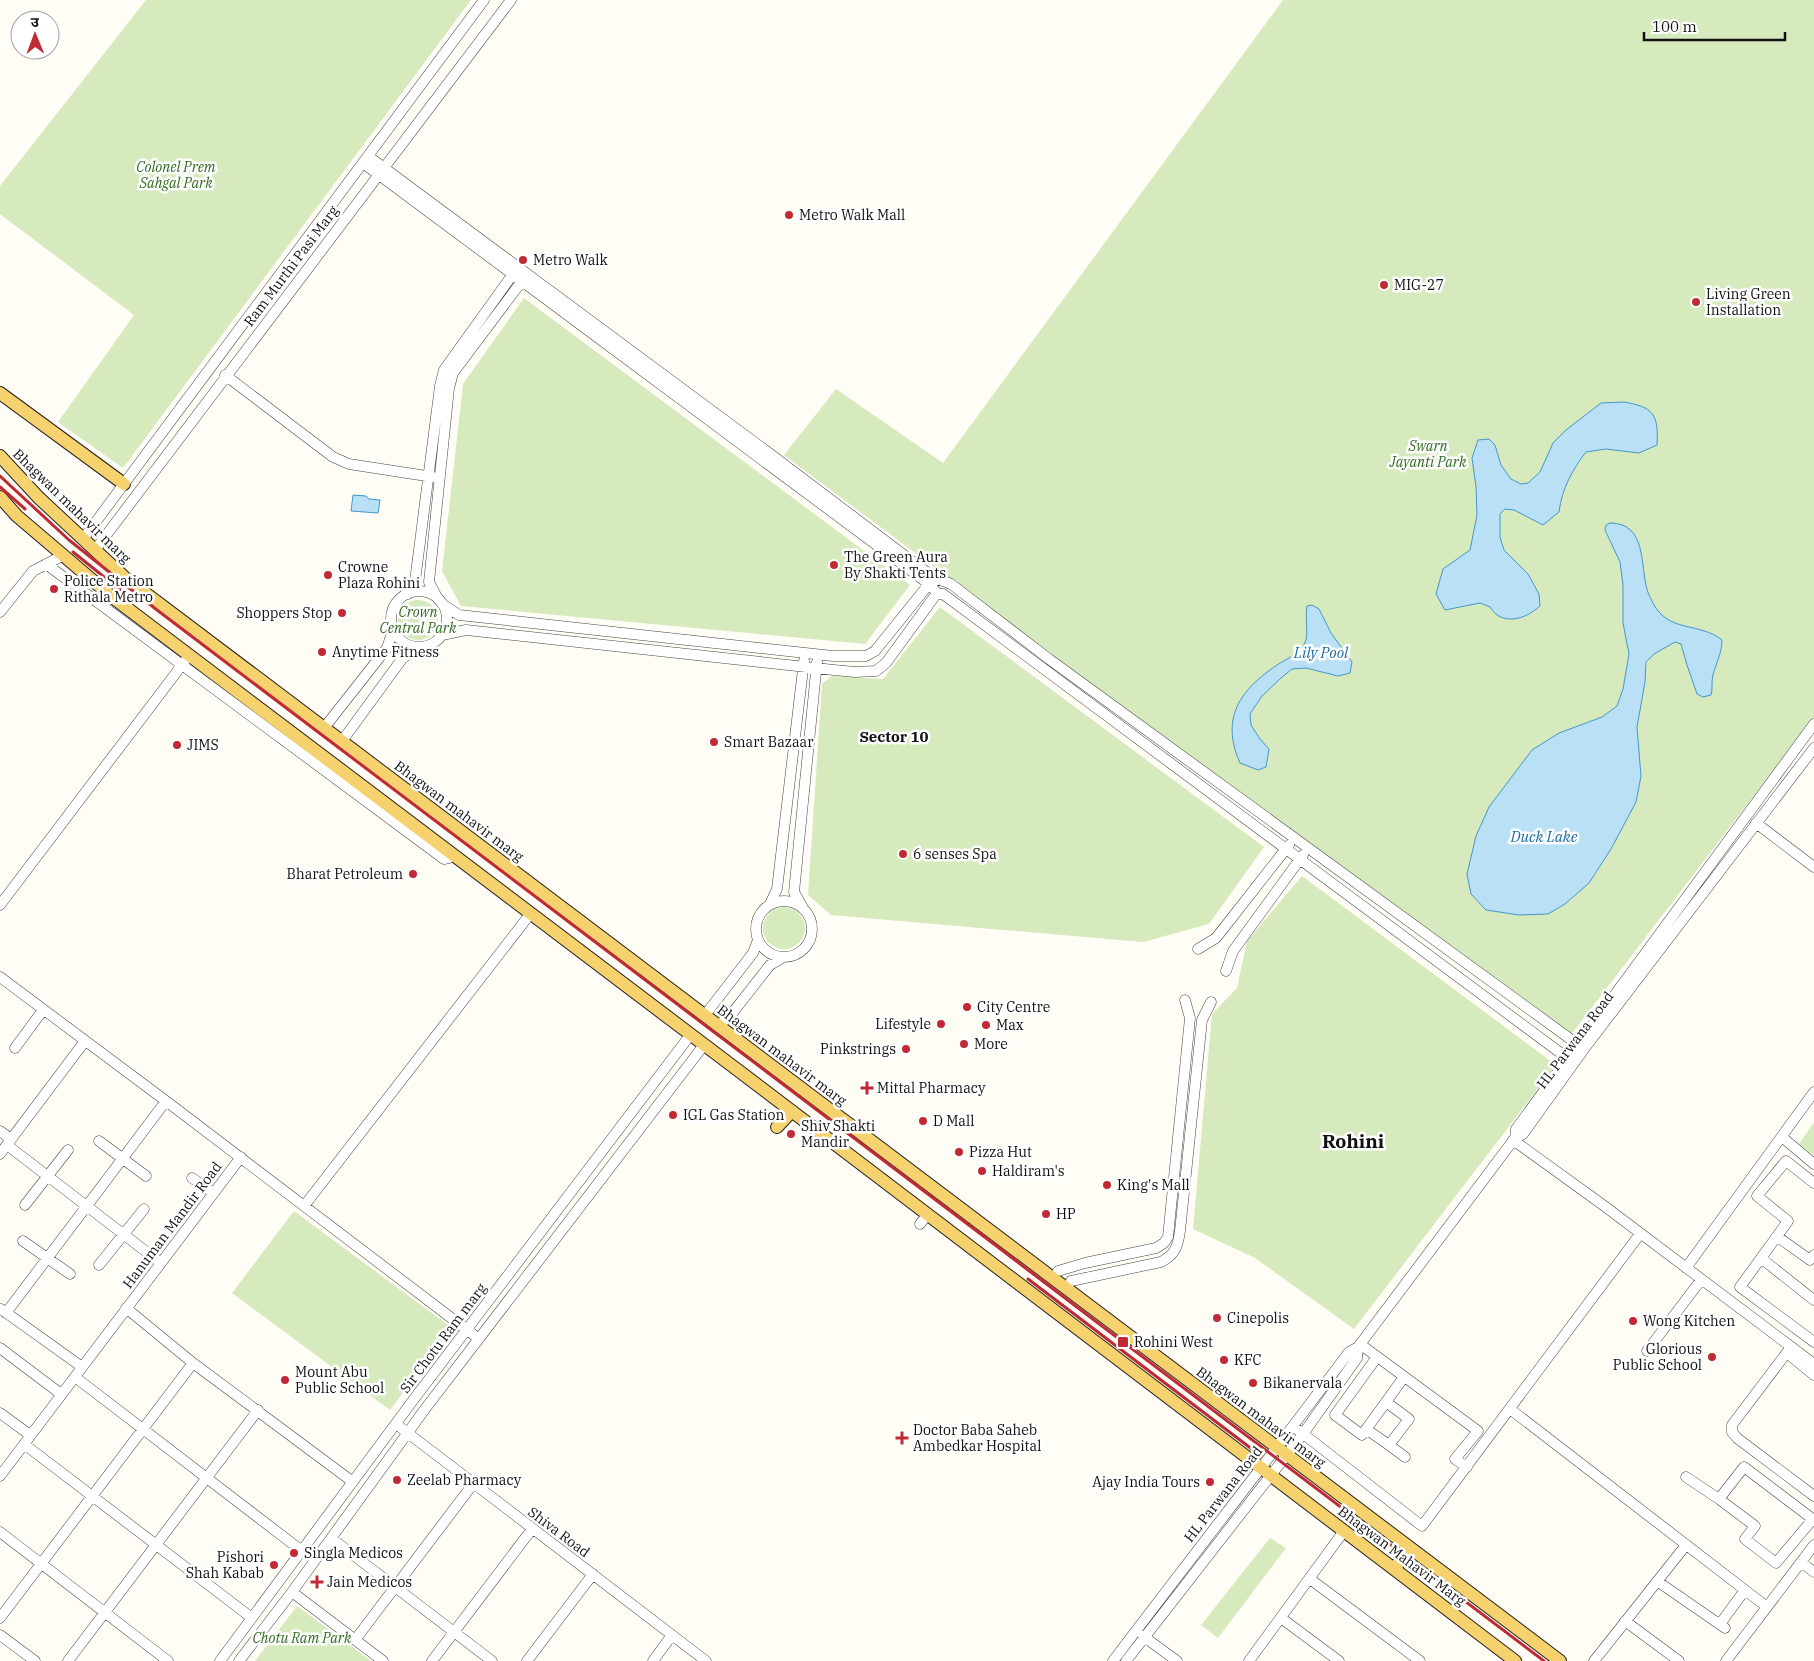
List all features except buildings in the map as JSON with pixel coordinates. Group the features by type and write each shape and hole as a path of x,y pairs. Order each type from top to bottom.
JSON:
{"main road":[{"path":"0,393 124,484"},
{"name":"Bhagwan mahavir marg","path":"0,456 39,498 124,577 1560,1661"},
{"path":"0,498 17,516 111,596 792,1111 924,1219 1266,1472"},
{"path":"428,836 441,816"},
{"path":"777,1128 792,1111"},
{"name":"Bhagwan Mahavir Marg","path":"1266,1472 1515,1661"},
{"path":"1394,1569 1410,1548"}],"street":[{"name":"Ram Murthi Pasi Marg","path":"83,538 484,0"},
{"name":"Ram Murthi Pasi Marg","path":"95,550 511,0"},
{"path":"366,159 512,274 929,584 937,593 943,594 1570,1061"},
{"path":"381,171 770,453 933,577 951,584 1049,659 1581,1047 1814,724"},
{"path":"408,594 415,581 440,386 444,370 512,274"},
{"path":"522,281 453,373 449,388 429,582 440,601 447,619 445,629 442,635 430,645 410,646 400,640 393,630 391,620 394,607 399,600 408,594 420,592 427,593 440,601 459,615 818,654 866,656 875,651 929,584 942,581"},
{"path":"225,376 334,457 349,464 428,477 439,477"},
{"path":"0,612 33,571 64,555"},
{"path":"46,564 444,859 449,858 452,854"},
{"path":"442,635 466,630 855,672 876,672 886,663 937,593"},
{"path":"324,728 387,648 393,630"},
{"path":"342,742 402,660 417,647"},
{"path":"770,904 777,889 805,652"},
{"path":"718,1026 730,1016 770,965 784,957 800,952 810,938 812,923 794,892 818,654"},
{"path":"0,905 190,655"},
{"name":"HL Parwana Road","path":"1281,1451 1303,1434 1356,1358 1359,1346 1514,1139 1523,1134 1570,1061 1814,748"},
{"path":"1756,824 1814,867"},
{"path":"1198,948 1216,938 1294,839"},
{"path":"1226,971 1233,951 1308,848"},
{"path":"784,957 769,953 758,940 756,930 757,919 763,910 776,902 789,901 803,908"},
{"path":"304,1206 531,913"},
{"path":"705,1015 753,954 758,940"},
{"path":"1,980 166,1101 479,1339"},
{"path":"1058,1271 1085,1263 1156,1248 1164,1243 1168,1237 1190,1018 1185,1000"},
{"path":"1071,1281 1161,1262 1170,1258 1176,1250 1180,1231 1202,1020 1210,1002"},
{"path":"14,1048 43,1010"},
{"name":"Sir Chotu Ram marg","path":"220,1661 396,1424 691,1034"},
{"path":"0,1154 85,1041"},
{"name":"Sir Chotu Ram marg","path":"239,1661 408,1433 704,1045"},
{"path":"1686,1268 1814,1092"},
{"path":"82,1367 3,1311 47,1258 166,1101"},
{"path":"0,1131 9,1142 47,1176 161,1263"},
{"path":"1782,1137 1814,1164"},
{"path":"1514,1139 1686,1268 1789,1350 1814,1375"},
{"path":"99,1141 146,1176"},
{"path":"25,1205 68,1150"},
{"name":"Hanuman Mandir Road","path":"0,1476 240,1157"},
{"path":"1814,1183 1786,1161 1757,1196 1788,1221 1740,1287 1814,1342"},
{"path":"192,1178 214,1193"},
{"path":"99,1265 144,1209"},
{"path":"1293,1426 1422,1526 1640,1234"},
{"path":"1778,1237 1810,1260 1814,1254"},
{"path":"23,1241 70,1274"},
{"path":"1762,1259 1814,1300"},
{"path":"1647,1351 1701,1280"},
{"path":"126,1308 193,1363 353,1482"},
{"path":"1359,1346 1377,1357 1478,1431 1455,1459 1467,1467"},
{"name":"HL Parwana Road","path":"1126,1661 1281,1451 1293,1426 1348,1352 1359,1346"},
{"path":"0,1348 61,1394"},
{"path":"1789,1350 1814,1364"},
{"path":"1789,1350 1732,1425 1732,1432 1737,1438 1814,1496"},
{"path":"1377,1357 1335,1415 1362,1435 1404,1377"},
{"path":"0,1618 193,1363"},
{"path":"74,1377 302,1551"},
{"path":"1386,1402 1409,1419 1389,1445"},
{"path":"68,1661 258,1410"},
{"path":"1510,1410 1767,1607"},
{"path":"0,1413 27,1440 92,1496 252,1618"},
{"name":"Shiva Road","path":"396,1424 706,1661"},
{"path":"1366,1429 1405,1457"},
{"path":"1686,1477 1755,1526 1745,1539 1776,1563 1813,1519 1744,1467 1719,1499"},
{"name":"HL Parwana Road","path":"1113,1661 1266,1472"},
{"path":"354,1640 473,1484"},
{"path":"432,1661 532,1529"},
{"path":"1254,1659 1344,1531"},
{"path":"0,1532 168,1661"},
{"path":"331,1538 492,1661"},
{"path":"1594,1661 1686,1545"},
{"path":"1726,1661 1814,1545"},
{"path":"1801,1562 1814,1572"},
{"path":"527,1661 593,1574"},
{"path":"1310,1579 1420,1661"},
{"path":"1657,1581 1722,1626 1744,1590"},
{"path":"292,1592 383,1661"},
{"path":"1281,1618 1339,1661"},
{"path":"1625,1621 1678,1661"},
{"path":"0,1635 35,1661"},
{"path":"653,1661 672,1635"},
{"path":"1144,1636 1177,1661"}],"green space":[{"name":"Colonel Prem Sahgal Park","path":"146,0 471,0 123,468 58,422 134,315 0,214 0,186"},
{"name":"Swarn Jayanti Park","path":"1283,0 1814,0 1814,717 1567,1040 784,455 836,389 943,463"},
{"path":"524,298 910,585 865,644 461,606 442,571 463,384"},
{"name":"Crown Central Park","path":"418,600 432,606 438,620 432,634 418,640 404,634 398,620 404,606"},
{"path":"940,607 1264,847 1209,924 1143,942 831,915 808,895 822,684 832,676 883,679"},
{"path":"1302,876 1556,1065 1354,1329 1255,1258 1193,1229 1212,1014 1237,988 1247,941"},
{"path":"788,907 796,910 802,916 805,928 802,940 796,946 780,949 772,946 766,940 763,924 766,916 772,910"},
{"path":"1814,1122 1814,1155 1799,1144"},
{"path":"294,1211 452,1328 390,1410 232,1293"},
{"path":"1270,1538 1286,1548 1218,1638 1201,1625"},
{"name":"Chotu Ram Park","path":"297,1606 371,1661 255,1661"}],"water":[{"path":"1624,402 1642,406 1652,414 1657,426 1657,445 1639,453 1606,449 1586,452 1568,480 1559,512 1543,525 1514,510 1505,509 1500,514 1500,537 1504,550 1528,574 1539,594 1540,606 1528,614 1514,619 1501,617 1490,607 1480,603 1445,610 1436,594 1443,569 1470,550 1477,515 1472,458 1478,440 1489,439 1495,445 1501,465 1511,479 1521,484 1528,483 1540,472 1553,443 1566,430 1601,403"},
{"path":"353,495 380,500 378,513 351,511"},
{"name":"Duck Lake","path":"1610,523 1622,525 1630,530 1636,538 1640,547 1647,591 1659,612 1667,619 1676,623 1713,634 1722,640 1720,654 1712,678 1711,695 1703,697 1697,694 1681,644 1675,642 1654,654 1646,662 1645,682 1637,727 1641,776 1636,802 1611,849 1589,883 1565,904 1548,914 1519,915 1486,910 1471,894 1467,874 1476,836 1489,807 1532,750 1559,733 1602,717 1617,706 1623,689 1629,654 1623,623 1623,585 1620,562 1605,530 1606,525"},
{"name":"Lily Pool","path":"1312,605 1319,609 1331,633 1352,662 1350,673 1338,676 1306,668 1292,669 1281,678 1262,696 1250,714 1251,725 1269,749 1266,767 1258,770 1240,763 1234,747 1232,732 1237,706 1253,685 1304,645 1307,637 1307,606"}],"railway":[{"path":"0,476 69,540 157,610 1544,1661"},
{"path":"0,487 25,509"},
{"path":"73,552 134,601"},
{"path":"1028,1279 1261,1456"}],"place":[{"name":"Metro Walk Mall","path":"789,215"},
{"name":"Metro Walk","path":"523,260"},
{"name":"MIG-27","path":"1384,285"},
{"name":"Living Green Installation","path":"1696,302"},
{"name":"The Green Aura By Shakti Tents","path":"834,565"},
{"name":"Crowne Plaza Rohini","path":"328,575"},
{"name":"Police Station Rithala Metro","path":"54,589"},
{"name":"Shoppers Stop","path":"342,613"},
{"name":"Anytime Fitness","path":"322,652"},
{"name":"Smart Bazaar","path":"714,742"},
{"name":"JIMS","path":"177,745"},
{"name":"6 senses Spa","path":"903,854"},
{"name":"Bharat Petroleum","path":"413,874"},
{"name":"City Centre","path":"967,1007"},
{"name":"Lifestyle","path":"941,1024"},
{"name":"Max","path":"986,1025"},
{"name":"More","path":"964,1044"},
{"name":"Pinkstrings","path":"906,1049"},
{"name":"Mittal Pharmacy","path":"867,1088"},
{"name":"IGL Gas Station","path":"673,1115"},
{"name":"D Mall","path":"923,1121"},
{"name":"Shiv Shakti Mandir","path":"791,1134"},
{"name":"Pizza Hut","path":"959,1152"},
{"name":"Haldiram's","path":"982,1171"},
{"name":"King's Mall","path":"1107,1185"},
{"name":"HP","path":"1046,1214"},
{"name":"Cinepolis","path":"1217,1318"},
{"name":"Wong Kitchen","path":"1633,1321"},
{"name":"Rohini West","path":"1123,1342"},
{"name":"Glorious Public School","path":"1712,1357"},
{"name":"KFC","path":"1224,1360"},
{"name":"Mount Abu Public School","path":"285,1380"},
{"name":"Bikanervala","path":"1253,1383"},
{"name":"Doctor Baba Saheb Ambedkar Hospital","path":"902,1438"},
{"name":"Zeelab Pharmacy","path":"397,1480"},
{"name":"Ajay India Tours","path":"1210,1482"},
{"name":"Singla Medicos","path":"294,1553"},
{"name":"Pishori Shah Kabab","path":"274,1565"},
{"name":"Jain Medicos","path":"317,1582"}],"district":[{"name":"Sector 10","path":"894,736"},
{"name":"Rohini","path":"1353,1141"}]}
